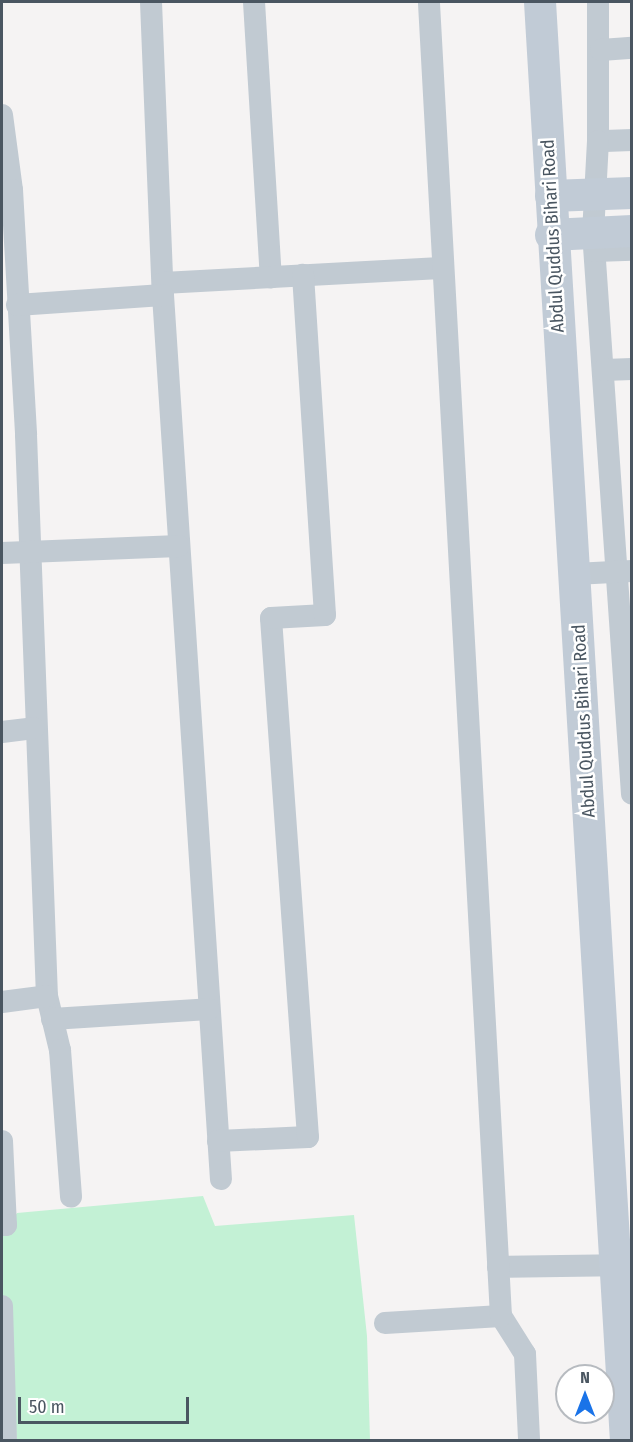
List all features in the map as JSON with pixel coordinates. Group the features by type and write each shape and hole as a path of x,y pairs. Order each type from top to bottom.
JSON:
{"main road":[{"name":"Abdul Quddus Bihari Road","path":"540,2 551,196 551,235 624,1265 626,1440"},
{"path":"551,196 632,193"},
{"path":"551,235 594,242 632,231"}],"street":[{"path":"151,2 163,289 221,1179"},
{"path":"254,2 271,277"},
{"path":"429,2 441,268 501,1316 525,1354 529,1440"},
{"path":"598,2 601,50 594,242 604,370 626,572 632,794"},
{"path":"601,50 632,48"},
{"path":"2,115 8,259 17,305 12,396 30,552 34,728 47,996 60,1050 71,1197"},
{"path":"598,141 632,140"},
{"path":"594,242 632,250"},
{"path":"17,305 271,277 441,268"},
{"path":"218,1141 308,1137 271,618 325,615 303,275"},
{"path":"604,370 632,369"},
{"path":"2,553 179,546"},
{"path":"575,574 626,572"},
{"path":"2,732 34,728"},
{"path":"2,1002 47,996"},
{"path":"52,1018 209,1009"},
{"path":"2,1141 6,1225 2,1225"},
{"path":"498,1267 624,1265"},
{"path":"2,1306 6,1440"},
{"path":"385,1323 501,1316"}],"green space":[{"path":"203,1196 215,1226 354,1215 367,1336 370,1440 17,1440 2,1289 2,1236 17,1213"}]}
